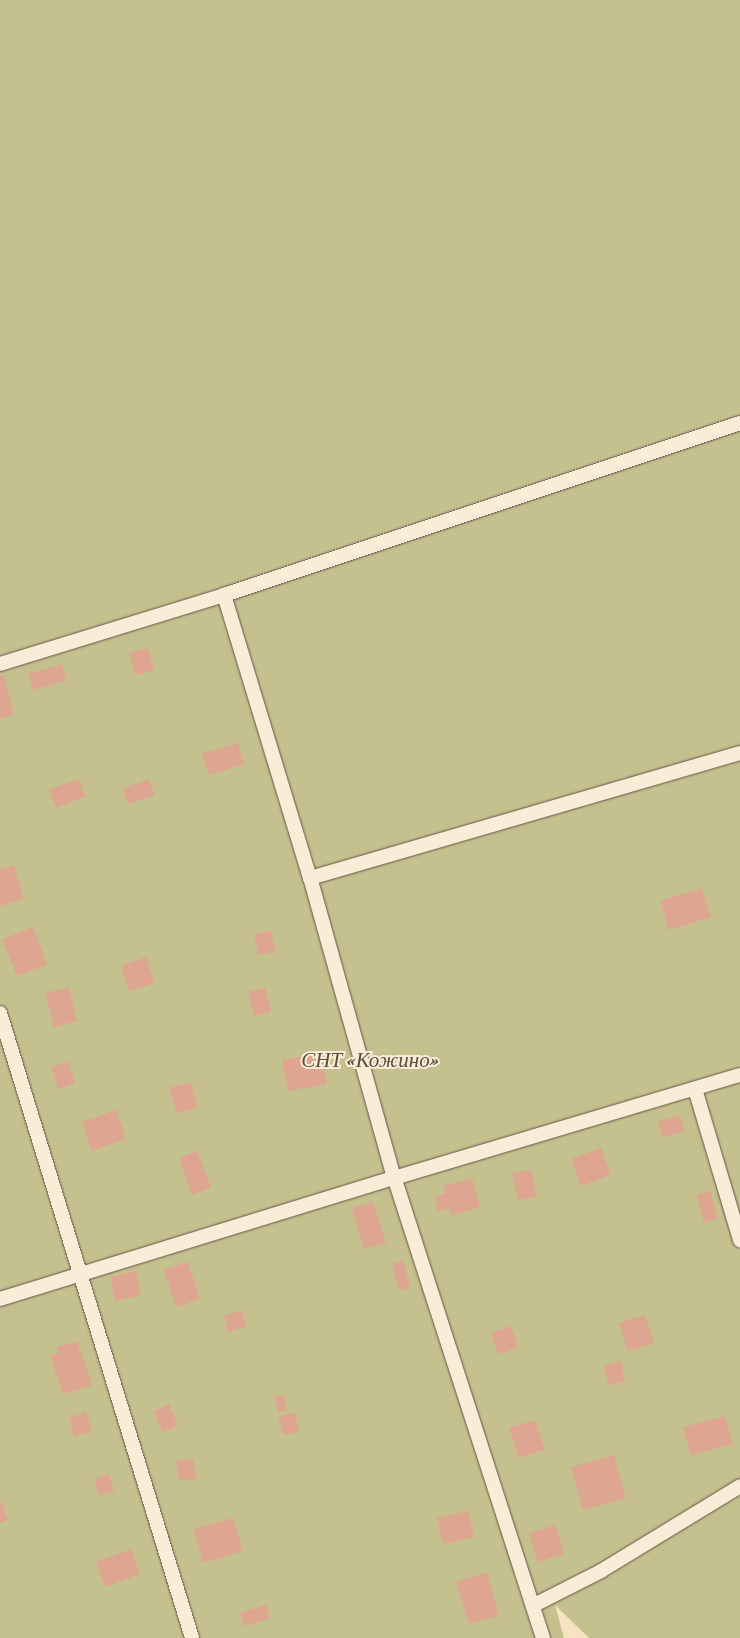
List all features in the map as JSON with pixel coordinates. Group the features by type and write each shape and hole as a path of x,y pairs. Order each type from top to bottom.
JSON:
{"lane":[{"path":"0,664 224,595 740,423"},
{"path":"224,595 310,878 394,1178 534,1605 543,1638"},
{"path":"310,878 740,753"},
{"path":"0,1013 192,1638"},
{"path":"0,1299 79,1273 740,1075"},
{"path":"695,1089 740,1240"},
{"path":"534,1605 601,1571 740,1486"}],"green space":[{"name":"СНТ «Кожино»","path":"0,0 740,0 740,1638 589,1638 555,1605 564,1638 0,1638"}],"building":[{"path":"148,648 154,670 135,675 129,653"},
{"path":"62,664 67,680 33,690 28,674"},
{"path":"4,675 14,715 0,718 0,676"},
{"path":"238,743 244,764 209,775 202,754"},
{"path":"79,779 85,797 56,808 49,789"},
{"path":"149,779 155,795 128,804 123,788"},
{"path":"14,865 24,899 0,906 0,869"},
{"path":"702,888 711,917 669,930 660,901"},
{"path":"33,927 47,964 17,976 2,939"},
{"path":"271,931 276,952 258,955 254,934"},
{"path":"146,957 155,983 129,991 121,966"},
{"path":"69,987 77,1021 54,1027 45,993"},
{"path":"265,988 271,1012 254,1016 248,992"},
{"path":"321,1053 327,1084 288,1091 282,1060"},
{"path":"68,1062 75,1083 58,1089 52,1067"},
{"path":"191,1082 198,1107 177,1113 169,1088"},
{"path":"116,1110 126,1139 92,1151 82,1122"},
{"path":"680,1115 685,1131 662,1137 658,1121"},
{"path":"601,1148 611,1175 581,1186 571,1159"},
{"path":"197,1151 211,1187 192,1195 179,1158"},
{"path":"531,1170 537,1196 518,1200 512,1173"},
{"path":"472,1178 480,1207 451,1215 450,1208 438,1211 434,1197 446,1193 443,1186"},
{"path":"710,1191 718,1218 704,1222 696,1194"},
{"path":"373,1202 386,1243 364,1249 352,1208"},
{"path":"403,1261 410,1288 399,1290 392,1264"},
{"path":"188,1262 200,1299 176,1307 164,1270"},
{"path":"136,1271 141,1295 115,1301 110,1277"},
{"path":"242,1311 246,1327 228,1332 224,1315"},
{"path":"645,1315 654,1343 628,1351 619,1323"},
{"path":"511,1326 518,1348 498,1354 491,1333"},
{"path":"77,1341 92,1385 63,1394 50,1356 59,1353 57,1347"},
{"path":"621,1361 625,1381 608,1385 604,1365"},
{"path":"284,1395 287,1410 278,1412 274,1397"},
{"path":"169,1404 178,1426 162,1432 154,1411"},
{"path":"86,1412 92,1431 74,1437 69,1418"},
{"path":"295,1413 299,1432 283,1435 278,1416"},
{"path":"725,1416 733,1444 691,1455 683,1427"},
{"path":"535,1420 545,1449 519,1458 509,1428"},
{"path":"614,1455 626,1498 583,1510 571,1467"},
{"path":"193,1459 196,1479 179,1480 176,1461"},
{"path":"109,1474 114,1491 99,1495 94,1479"},
{"path":"0,1499 8,1520 0,1523"},
{"path":"468,1511 474,1537 443,1544 437,1518"},
{"path":"233,1518 243,1551 203,1563 193,1529"},
{"path":"556,1525 564,1554 538,1562 529,1533"},
{"path":"131,1549 140,1574 105,1587 96,1562"},
{"path":"487,1572 499,1616 469,1624 456,1582"},
{"path":"266,1605 270,1618 244,1626 240,1613"}]}
